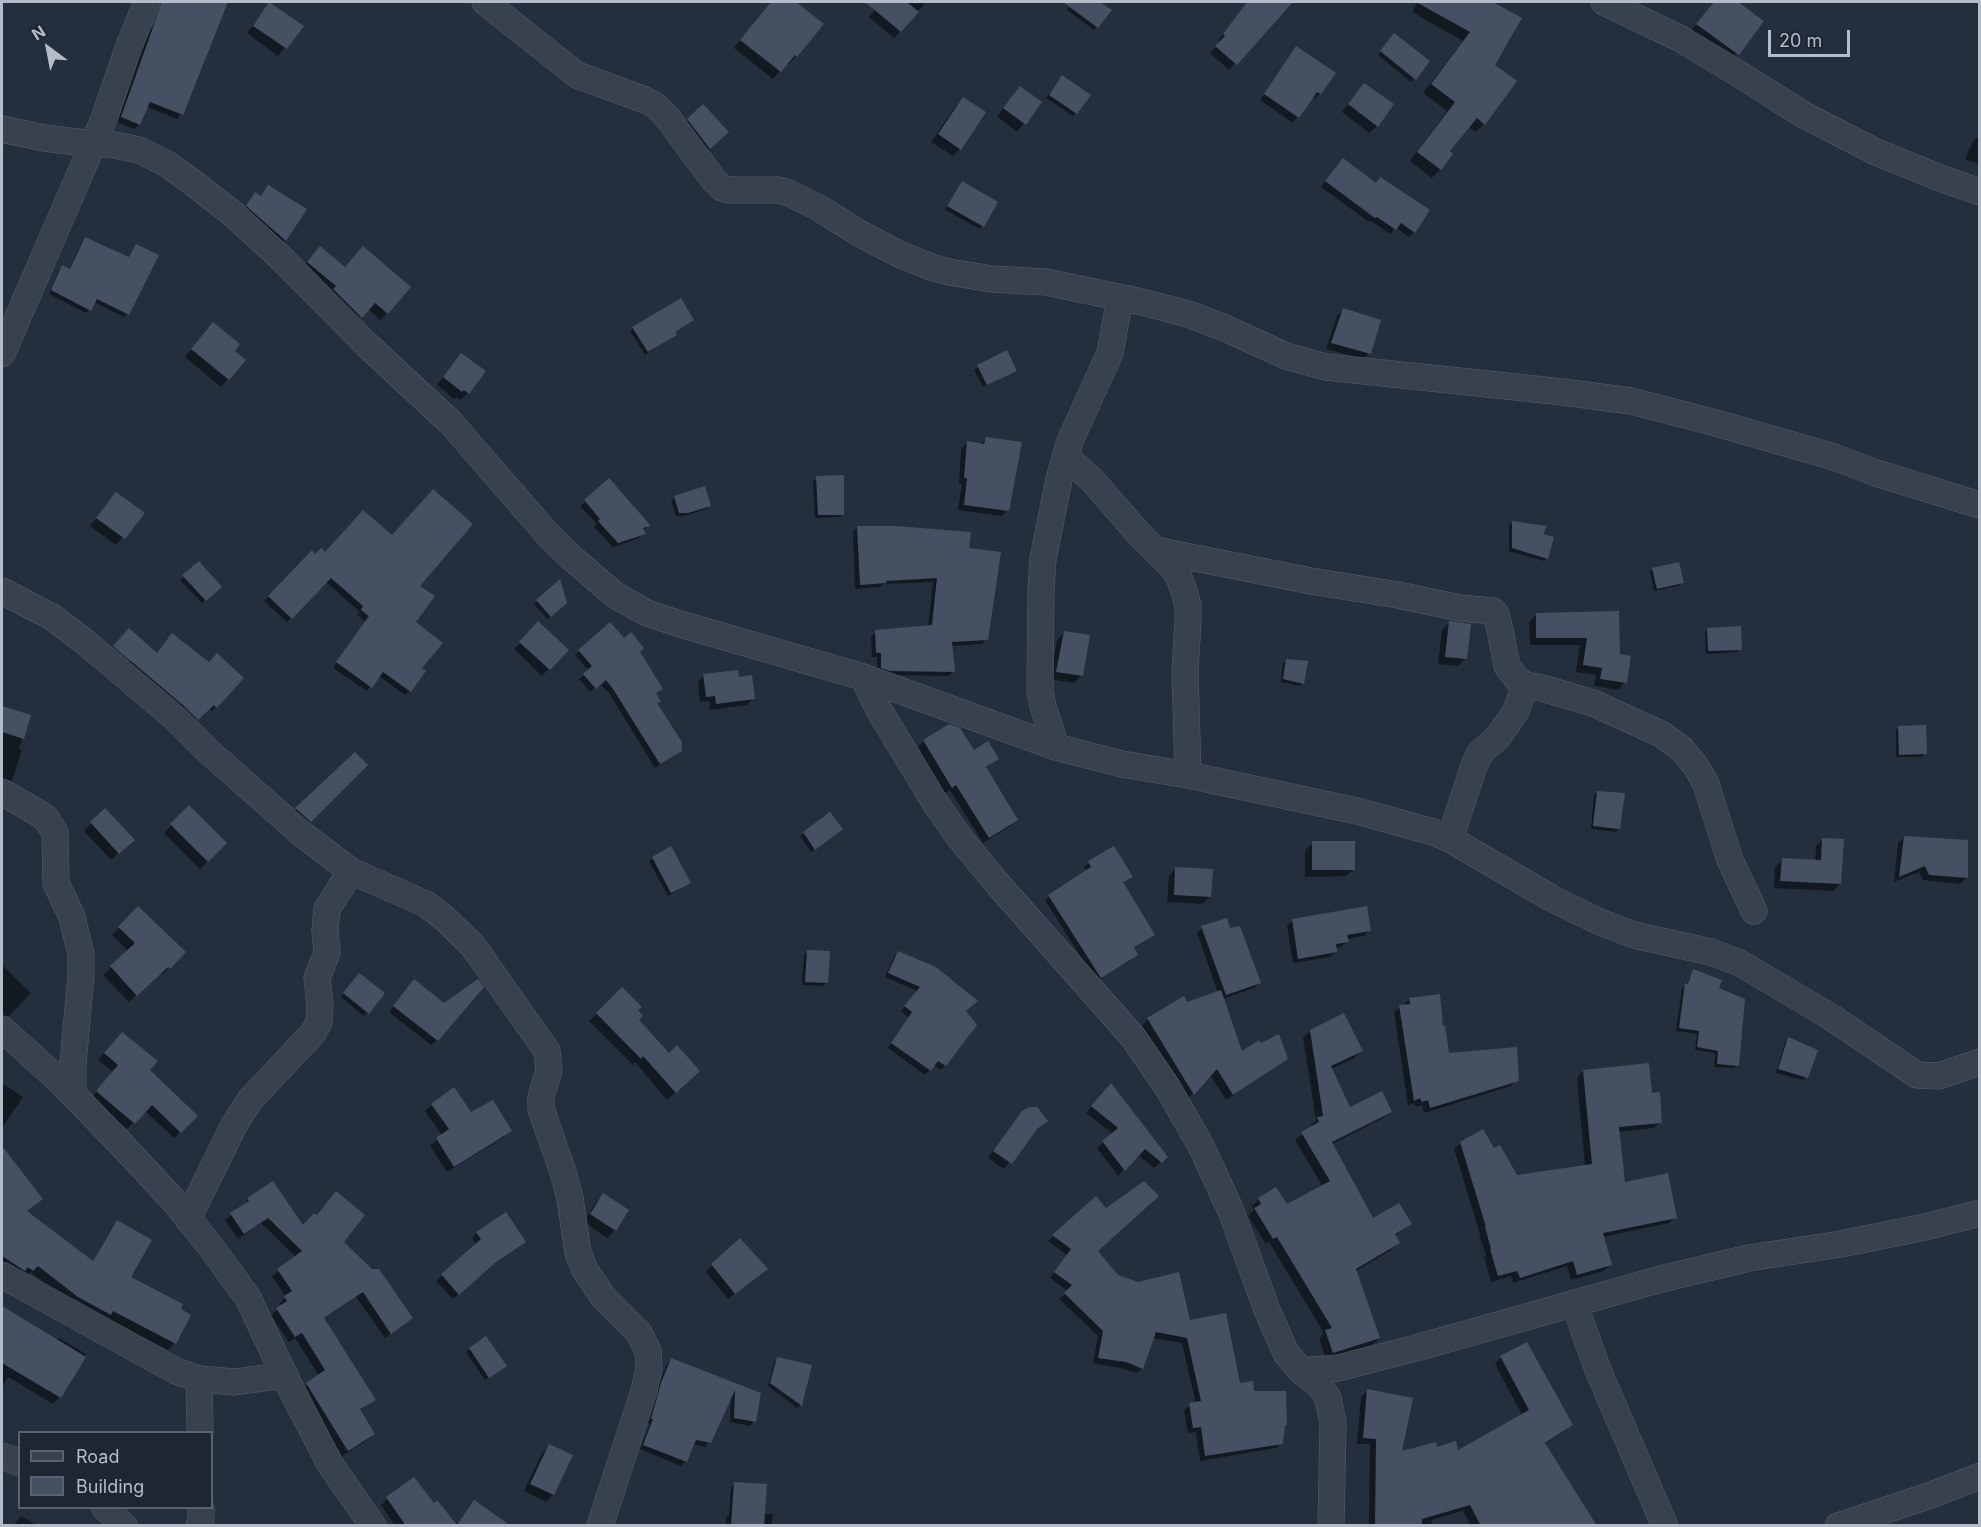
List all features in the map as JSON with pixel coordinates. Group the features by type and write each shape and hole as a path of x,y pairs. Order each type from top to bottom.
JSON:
{"street":[{"path":"2,354 93,144 147,2"},
{"path":"485,2 577,75 656,106 722,188 737,191 778,190 789,193 899,254 949,272 992,279 1046,282 1188,314 1286,356 1326,368 1631,401 1834,457 1876,473 1980,504"},
{"path":"1604,2 1681,39 1804,115 1876,152 1980,192"},
{"path":"2,129 44,138 110,144 139,150 167,164 233,214 367,345 451,423 549,536 573,559 615,595 647,613 863,677 1056,747 1122,764 1188,775 1357,811 1410,825 1450,839 1551,898 1600,922 1634,935 1711,952 1740,963 1823,1012 1917,1075 1939,1076 1980,1062"},
{"path":"1056,747 1042,706 1040,691 1043,559 1059,479 1071,441 1110,353 1120,298"},
{"path":"1066,457 1099,488 1178,575 1188,606 1185,672 1188,775"},
{"path":"1155,550 1460,608 1493,611 1496,614 1507,666 1525,685 1542,687 1593,703 1661,734 1682,749 1706,784 1730,860 1754,911"},
{"path":"2,591 52,618 85,642 174,717 208,751 302,834 351,871 426,904 443,917 473,946 548,1051 549,1070 541,1097 541,1109 568,1189 578,1253 585,1270 604,1298 639,1333 648,1351 649,1368 644,1391 600,1526"},
{"path":"863,677 879,710 934,801 959,837 1133,1037 1168,1088 1200,1146 1231,1211 1267,1310 1286,1353 1301,1371 1320,1386 1328,1398 1333,1423 1331,1526"},
{"path":"1450,839 1480,753 1498,736 1516,711 1525,685"},
{"path":"2,792 45,817 55,833 56,884 72,917 81,954 73,1094"},
{"path":"189,1219 234,1125 250,1100 313,1033 319,1022 317,978 327,953 325,930 327,909 351,871"},
{"path":"2,1029 73,1094 189,1219 248,1298 330,1464 373,1526"},
{"path":"1301,1371 1338,1368 1661,1279 1749,1258 1841,1244 1980,1213"},
{"path":"2,1275 176,1371 199,1379 235,1382 285,1375"},
{"path":"1574,1303 1598,1370 1665,1526"},
{"path":"199,1379 200,1431"},
{"path":"2,1456 18,1462"},
{"path":"1838,1526 1980,1476"},
{"path":"106,1509 124,1526"},
{"path":"199,1526 201,1509"}],"building":[{"path":"162,2 228,2 183,115 150,102 140,125 121,117"},
{"path":"269,2 304,26 287,49 253,26"},
{"path":"771,2 796,2 824,24 797,57 795,55 781,72 740,40"},
{"path":"865,2 907,2 919,12 901,32"},
{"path":"1063,2 1100,2 1112,10 1098,28"},
{"path":"1247,2 1293,2 1237,65 1215,46 1225,36 1223,34"},
{"path":"1416,2 1493,2 1522,18 1495,65 1517,81 1485,125 1477,118 1450,151 1453,154 1441,170 1417,152 1455,102 1431,84 1470,32"},
{"path":"1714,2 1738,2 1764,21 1739,55 1696,24"},
{"path":"1394,33 1430,61 1416,80 1380,51"},
{"path":"1296,46 1336,73 1321,94 1317,92 1299,118 1264,94"},
{"path":"1062,75 1091,95 1077,114 1049,95"},
{"path":"1364,83 1394,104 1378,127 1348,104"},
{"path":"1020,86 1042,102 1026,125 1003,108"},
{"path":"963,97 986,112 961,150 938,134"},
{"path":"703,104 729,132 710,149 687,119"},
{"path":"1343,158 1376,183 1380,177 1430,210 1415,233 1401,223 1396,230 1377,217 1375,218 1325,181"},
{"path":"962,181 998,202 984,227 947,206"},
{"path":"268,185 307,209 286,241 246,206 255,192 261,196"},
{"path":"85,237 129,257 136,244 159,255 129,315 97,299 91,311 51,290 62,265 70,269"},
{"path":"320,246 345,267 363,246 411,287 388,314 375,303 362,318 333,289 336,286 307,262"},
{"path":"681,298 694,320 675,332 677,335 648,352 632,327"},
{"path":"1343,308 1381,320 1371,354 1331,343"},
{"path":"213,322 240,344 235,351 246,360 229,380 191,349"},
{"path":"1007,350 1017,371 987,385 977,365"},
{"path":"461,353 486,371 469,394 464,390 462,392 443,377"},
{"path":"986,437 1022,442 1009,511 964,505 967,441 984,444"},
{"path":"844,475 844,515 818,515 816,476"},
{"path":"609,478 651,526 643,528 646,534 618,543 598,521 600,519 584,500"},
{"path":"705,486 711,506 688,513 679,513 674,496"},
{"path":"433,489 473,524 420,586 435,596 416,622 443,643 422,668 426,671 411,692 383,672 372,688 336,662 369,616 361,610 363,606 331,578 292,619 268,596 312,550 315,554 321,548 325,552 363,510 392,535"},
{"path":"116,492 145,513 125,539 96,518"},
{"path":"1512,521 1547,526 1543,534 1554,537 1548,559 1512,548"},
{"path":"857,526 896,526 971,532 969,548 1001,552 988,640 952,642 955,672 890,671 881,668 881,653 876,653 875,630 932,625 937,578 860,585"},
{"path":"199,561 222,587 206,601 182,575"},
{"path":"1679,562 1684,583 1657,589 1652,568"},
{"path":"560,579 567,603 551,617 536,600"},
{"path":"1619,611 1620,654 1631,656 1627,683 1600,679 1602,668 1583,665 1587,638 1536,638 1536,613"},
{"path":"538,621 569,650 550,670 519,642"},
{"path":"1449,621 1471,624 1467,659 1445,657"},
{"path":"610,622 624,638 631,632 644,648 640,652 663,689 656,693 661,702 657,703 682,742 682,751 660,764 606,680 596,689 583,674 592,666 578,650"},
{"path":"1741,626 1742,650 1708,651 1707,628"},
{"path":"129,628 157,653 172,633 209,662 217,653 244,678 217,708 214,705 198,720 113,646"},
{"path":"1064,631 1090,635 1083,676 1056,672"},
{"path":"1286,659 1308,661 1304,684 1283,679"},
{"path":"738,670 739,677 752,675 755,699 716,704 715,696 706,697 703,674"},
{"path":"2,706 31,715 24,739 2,732"},
{"path":"949,724 960,728 974,750 988,741 999,759 986,767 1018,820 989,838 956,785 952,788 923,740"},
{"path":"1926,725 1927,754 1899,755 1898,726"},
{"path":"355,752 368,765 311,822 295,808"},
{"path":"1597,791 1625,793 1620,829 1593,826"},
{"path":"189,805 227,843 208,862 170,824"},
{"path":"105,808 135,840 119,854 90,822"},
{"path":"830,812 843,829 815,850 803,832"},
{"path":"1904,836 1968,840 1968,878 1929,875 1925,866 1899,877"},
{"path":"1822,838 1844,839 1841,884 1780,881 1782,858 1821,860"},
{"path":"1312,841 1355,841 1355,870 1312,870"},
{"path":"671,846 691,883 671,893 652,857"},
{"path":"1114,846 1133,877 1123,882 1155,935 1134,947 1138,955 1101,978 1048,895 1091,867 1088,861"},
{"path":"1175,867 1213,869 1211,897 1174,895"},
{"path":"138,906 186,952 170,969 168,967 137,996 110,966 135,943 118,927"},
{"path":"1367,906 1371,931 1347,935 1349,942 1336,944 1337,952 1298,959 1292,919"},
{"path":"1227,918 1230,928 1240,926 1261,983 1226,995 1201,926"},
{"path":"807,950 830,951 828,983 805,982"},
{"path":"898,951 936,967 978,1001 966,1011 977,1025 946,1066 938,1061 931,1071 891,1043 912,1012 904,1006 920,987 888,973"},
{"path":"1693,969 1722,980 1719,988 1745,999 1739,1066 1717,1064 1718,1051 1697,1047 1699,1031 1679,1028 1685,983 1688,984"},
{"path":"359,973 385,993 369,1014 343,993"},
{"path":"414,979 444,1003 478,979 484,987 438,1041 393,1006"},
{"path":"622,987 642,1007 638,1010 643,1016 639,1020 669,1053 677,1045 700,1071 676,1093 643,1056 641,1059 596,1013"},
{"path":"1221,990 1242,1051 1259,1040 1261,1043 1279,1034 1288,1059 1233,1095 1217,1069 1194,1095 1147,1018 1184,996 1187,1002"},
{"path":"1440,994 1443,1026 1445,1026 1449,1053 1517,1047 1519,1081 1430,1108 1428,1100 1422,1102 1420,1098 1414,1101 1399,1005 1410,1004 1409,998"},
{"path":"1344,1013 1363,1051 1331,1066 1350,1107 1382,1091 1392,1112 1332,1142 1373,1218 1399,1203 1412,1224 1395,1234 1400,1243 1356,1269 1380,1338 1333,1353 1325,1330 1332,1328 1277,1237 1273,1239 1254,1208 1261,1204 1258,1198 1276,1187 1287,1204 1330,1181 1301,1132 1319,1122 1317,1117 1323,1116 1310,1030"},
{"path":"122,1032 158,1061 150,1070 198,1116 181,1133 152,1105 135,1124 96,1091 118,1065 104,1053"},
{"path":"1788,1037 1818,1050 1808,1078 1778,1069"},
{"path":"1649,1063 1652,1093 1660,1092 1662,1123 1619,1127 1625,1182 1668,1173 1677,1218 1603,1233 1612,1265 1577,1275 1573,1261 1520,1278 1517,1271 1498,1276 1486,1227 1460,1142 1483,1129 1494,1148 1500,1145 1517,1175 1592,1164 1583,1070"},
{"path":"1111,1083 1168,1157 1162,1163 1145,1149 1125,1171 1102,1141 1118,1128 1091,1106"},
{"path":"454,1087 471,1112 493,1100 512,1131 454,1167 436,1138 449,1129 431,1104"},
{"path":"1029,1107 1037,1107 1048,1121 1037,1129 1012,1164 993,1151 1022,1111"},
{"path":"2,1146 43,1199 27,1211 93,1261 117,1220 152,1240 131,1277 183,1304 181,1309 191,1315 176,1344 113,1311 111,1315 78,1297 38,1266 33,1271 28,1267 25,1271 2,1256"},
{"path":"273,1181 303,1225 314,1213 317,1215 336,1191 365,1215 344,1242 372,1269 379,1269 413,1318 391,1334 363,1292 324,1318 376,1400 360,1409 375,1434 348,1451 306,1383 325,1370 302,1333 295,1337 276,1308 287,1301 284,1296 292,1291 277,1269 302,1251 268,1218 244,1234 230,1213 249,1201 247,1198"},
{"path":"1144,1181 1159,1196 1098,1251 1118,1275 1138,1282 1179,1272 1190,1320 1226,1313 1240,1383 1253,1381 1254,1391 1286,1391 1287,1425 1285,1425 1283,1444 1205,1456 1201,1427 1193,1428 1189,1403 1201,1401 1187,1338 1156,1332 1143,1369 1126,1362 1098,1358 1103,1331 1064,1293 1072,1285 1054,1272 1071,1249 1052,1235 1096,1196 1106,1208"},
{"path":"603,1193 629,1210 616,1231 590,1214"},
{"path":"506,1212 526,1242 495,1263 459,1295 441,1274 481,1239 476,1232"},
{"path":"740,1238 768,1269 735,1294 711,1264"},
{"path":"2,1306 86,1357 61,1398 2,1363"},
{"path":"486,1336 507,1366 489,1378 469,1348"},
{"path":"1527,1342 1573,1425 1545,1443 1597,1526 1481,1526 1470,1505 1422,1519 1422,1526 1375,1526 1376,1439 1363,1438 1367,1389 1413,1398 1402,1451 1436,1442 1437,1447 1456,1441 1458,1450 1529,1410 1500,1356"},
{"path":"777,1357 812,1365 802,1406 770,1383"},
{"path":"671,1358 761,1393 756,1422 734,1418 735,1390 711,1443 696,1440 687,1462 643,1445 653,1419 651,1419 661,1383"},
{"path":"549,1444 573,1455 554,1495 530,1484"},
{"path":"414,1477 434,1503 437,1500 457,1525 474,1500 511,1526 406,1526 386,1497"},
{"path":"734,1482 767,1484 764,1526 731,1526"}]}
